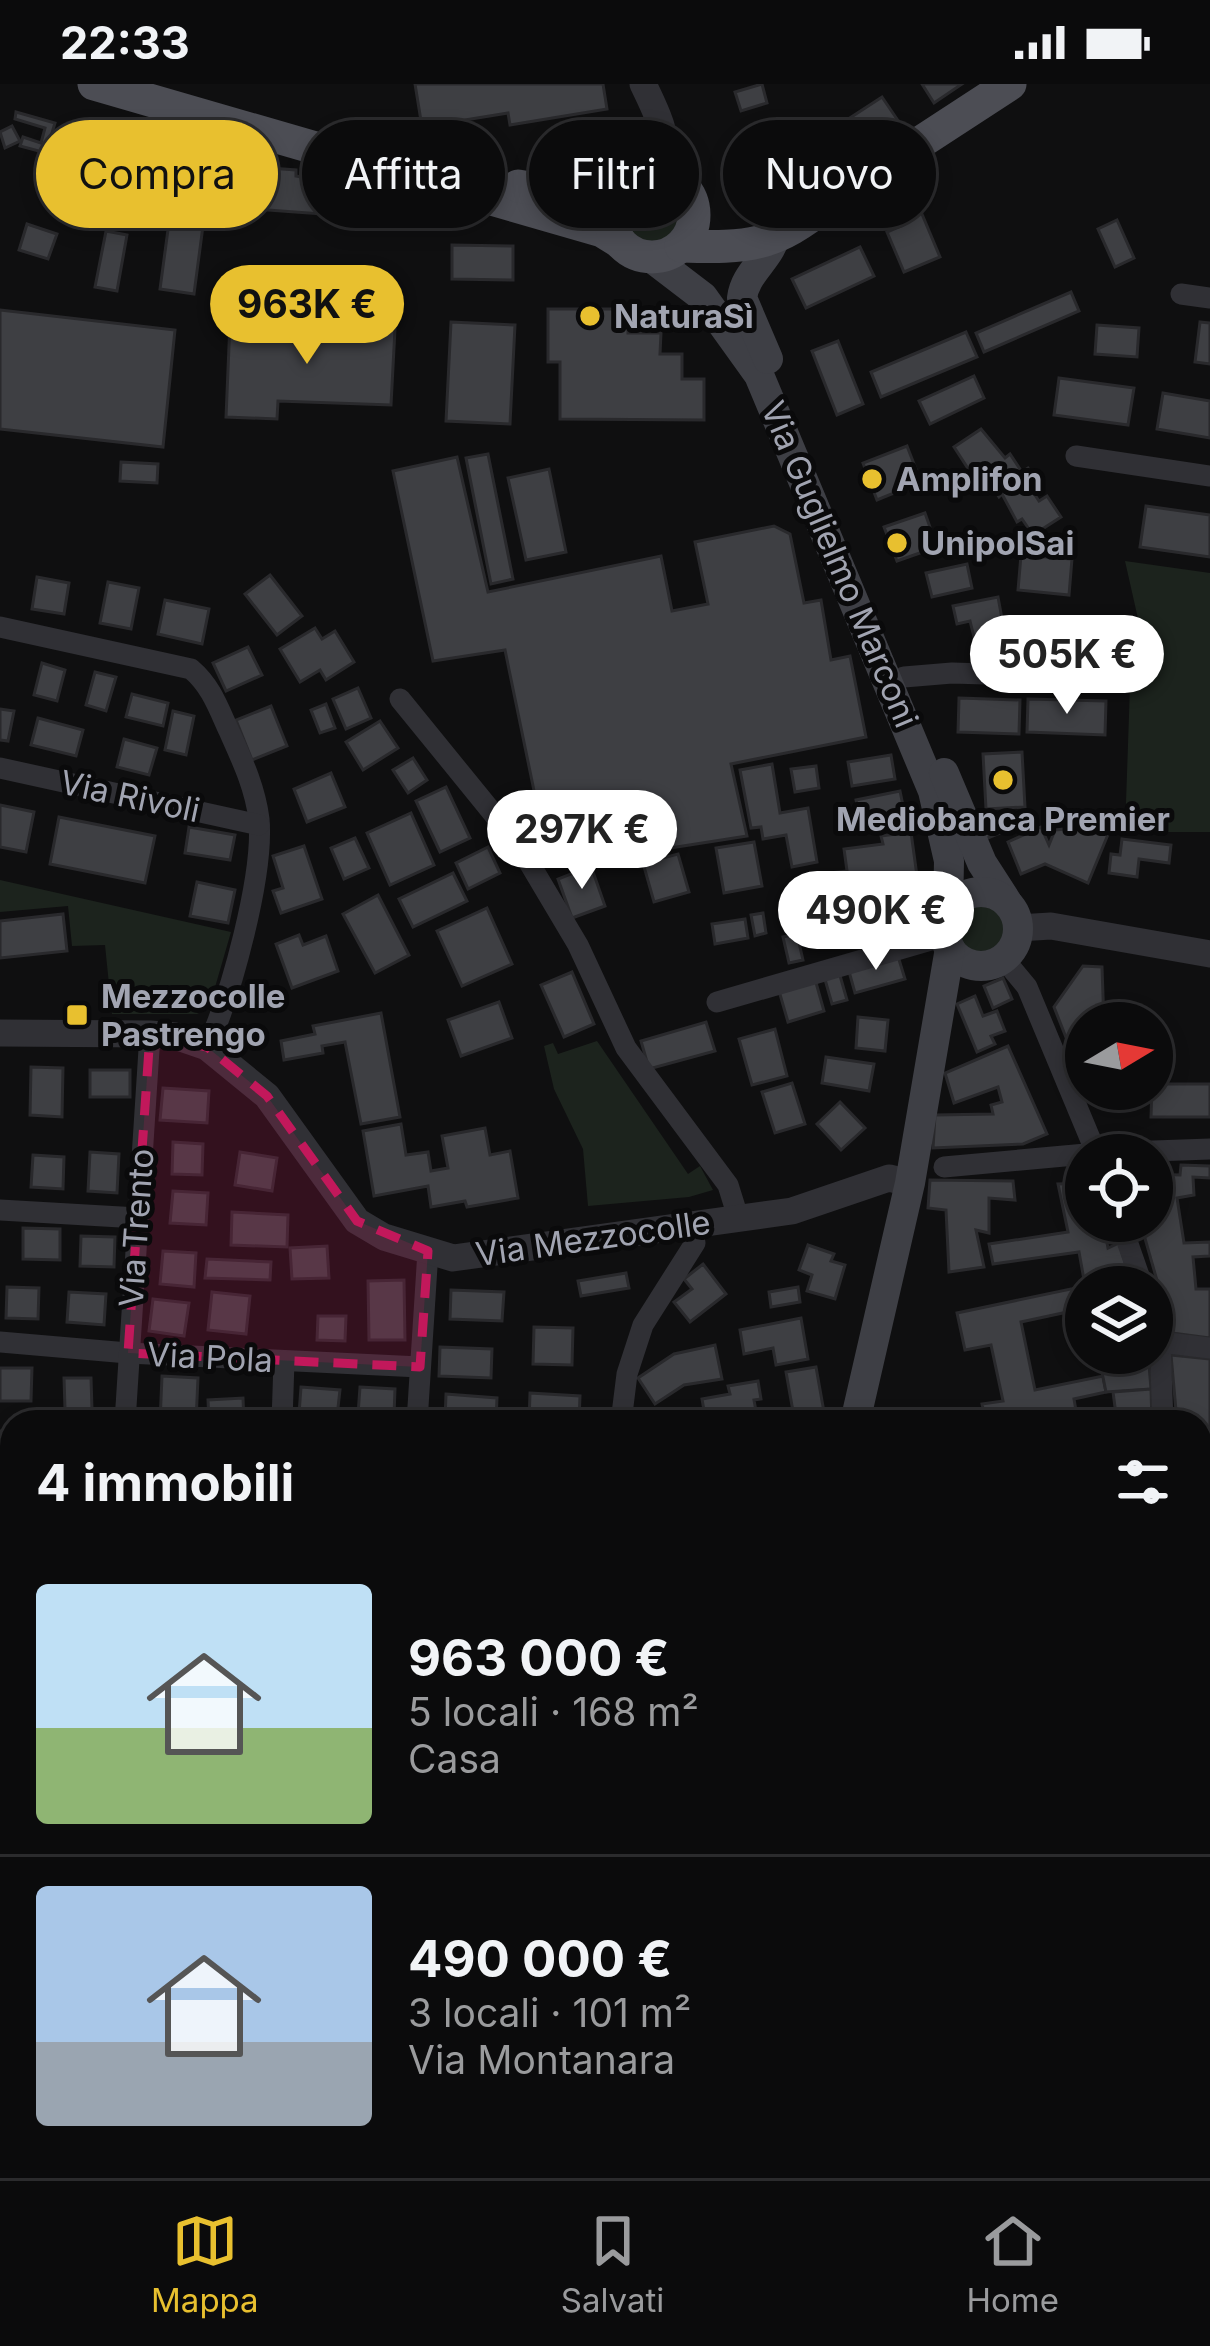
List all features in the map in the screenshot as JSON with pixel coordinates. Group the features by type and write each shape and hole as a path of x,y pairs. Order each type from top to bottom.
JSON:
{"main road":[{"name":"Via Guglielmo Marconi","path":"94,84 602,230 629,250 666,252 766,352"},
{"path":"152,84 529,189"},
{"path":"936,132 1010,84"},
{"path":"699,216 710,228 739,233 754,228"},
{"path":"615,228 620,242"},
{"path":"666,252 688,228"},
{"path":"666,252 748,247 793,228"},
{"name":"Via Guglielmo Marconi","path":"775,237 767,257 747,279 742,298 982,863 1012,915 1011,950 961,980 941,1015"},
{"name":"Via Guglielmo Marconi","path":"666,252 759,375 933,790 950,861 941,1015 910,1183 858,1410"},
{"path":"997,961 968,963 948,932 955,902 987,892 1012,915"}],"street":[{"path":"643,84 659,120"},
{"path":"1181,294 1210,298"},
{"path":"1076,456 1210,476"},
{"path":"0,628 191,668 207,682 253,786 259,824 252,889 235,969 207,1047"},
{"path":"904,677 952,673 1111,678"},
{"path":"400,699 518,844 578,945 635,1063 728,1185 738,1217"},
{"name":"Via Rivoli","path":"0,768 259,824"},
{"path":"1012,915 1210,954"},
{"path":"717,1002 948,932"},
{"path":"997,961 1028,987 1089,1134"},
{"name":"Via Mezzocolle","path":"0,1033 150,1034 175,1036 207,1047 267,1096 357,1221 384,1238 453,1258 792,1211 890,1178 910,1183"},
{"name":"Via Trento","path":"126,1410 150,1034"},
{"path":"1173,1151 1210,1150"},
{"path":"944,1167 1065,1157"},
{"path":"0,1210 138,1218"},
{"path":"622,1410 627,1374 643,1325 694,1243 692,1226"},
{"path":"418,1410 428,1251"},
{"name":"Via Pola","path":"0,1342 420,1367"},
{"path":"1173,1344 1210,1348"},
{"path":"282,1410 284,1361"},
{"path":"1161,1374 1162,1410"}],"highlighted area":[{"path":"150,1034 207,1047 267,1096 357,1221 428,1251 420,1367 128,1353"}],"shaded area":[{"path":"630,228 674,228 652,241"},
{"path":"1125,561 1210,573 1210,832 1125,832 1130,686 1139,686 1141,632"},
{"path":"0,880 231,932 209,1008 197,1014 112,1014 105,945 72,946 68,906 0,912"},
{"path":"979,902 1002,912 1007,928 997,951 981,956 964,951 953,930 964,907"},
{"path":"597,1041 688,1174 700,1166 713,1190 689,1197 588,1206 583,1149 554,1089 544,1046 553,1043 558,1054"}],"building":[{"path":"415,84 603,84 607,109 510,125 508,113 421,120"},
{"path":"762,84 767,103 741,111 735,92"},
{"path":"922,84 962,84 934,103"},
{"path":"882,97 898,120 847,120"},
{"path":"16,112 44,120 36,120 36,125 15,119"},
{"path":"12,126 20,141 5,148 0,132"},
{"path":"23,137 36,141 36,150 20,146"},
{"path":"278,169 296,170 296,176 302,177 302,213 278,211"},
{"path":"1117,220 1134,258 1115,267 1098,229"},
{"path":"27,224 57,234 48,259 19,250"},
{"path":"168,228 203,228 194,294 160,289"},
{"path":"928,228 940,257 904,272 887,232"},
{"path":"106,231 127,235 117,291 95,287"},
{"path":"452,245 513,246 513,280 452,279"},
{"path":"860,247 874,276 806,308 792,279"},
{"path":"1071,292 1079,311 984,352 976,333"},
{"path":"548,309 628,309 628,333 661,333 660,354 682,354 682,379 704,379 704,420 560,419 560,362 548,362"},
{"path":"0,310 175,330 163,447 0,429"},
{"path":"230,322 395,329 391,405 278,401 277,419 226,417"},
{"path":"451,322 515,325 510,424 446,421"},
{"path":"1200,322 1210,323 1210,364 1195,362"},
{"path":"1097,325 1139,328 1137,357 1095,354"},
{"path":"966,332 977,357 881,397 871,372"},
{"path":"838,341 863,404 837,415 812,351"},
{"path":"974,376 984,398 930,424 919,401"},
{"path":"1059,378 1134,388 1128,425 1054,415"},
{"path":"1163,393 1210,401 1210,438 1157,429"},
{"path":"981,429 1005,458 1010,454 1022,472 1028,468 1039,484 1031,489 1039,501 1047,496 1061,517 1033,535 1022,519 1017,522 986,477 981,480 973,467 969,470 954,447"},
{"path":"907,446 921,482 877,500 863,463"},
{"path":"488,454 513,579 491,584 466,458"},
{"path":"457,457 488,592 661,556 672,611 708,604 695,542 774,526 790,534 804,603 821,600 831,660 850,656 866,737 731,764 747,836 619,856 613,839 546,849 505,650 433,661 393,471"},
{"path":"121,462 158,464 157,483 120,481"},
{"path":"549,469 566,552 526,560 508,478"},
{"path":"1146,506 1210,515 1210,557 1140,547"},
{"path":"925,513 937,547 897,561 884,527"},
{"path":"1021,555 1072,559 1069,595 1018,590"},
{"path":"967,564 972,588 932,597 926,573"},
{"path":"270,575 302,616 277,635 245,594"},
{"path":"37,577 69,583 64,614 32,609"},
{"path":"108,582 139,588 131,629 100,623"},
{"path":"998,597 1005,635 975,641 970,621 957,624 953,606"},
{"path":"165,600 209,609 202,644 158,634"},
{"path":"315,628 322,639 335,631 354,662 326,680 320,670 300,682 280,649"},
{"path":"1057,629 1105,629 1105,662 1057,662"},
{"path":"248,647 262,675 226,691 213,663"},
{"path":"42,663 65,670 57,701 34,695"},
{"path":"95,672 116,677 106,711 86,705"},
{"path":"358,688 371,718 346,729 333,699"},
{"path":"132,694 168,703 163,726 126,717"},
{"path":"959,698 1020,700 1019,734 958,732"},
{"path":"1028,699 1106,701 1105,735 1027,732"},
{"path":"326,704 335,728 320,733 311,710"},
{"path":"271,706 287,746 252,760 236,720"},
{"path":"0,709 14,711 8,741 0,740"},
{"path":"173,711 194,716 186,755 165,750"},
{"path":"38,718 83,730 76,756 31,745"},
{"path":"380,721 398,748 363,770 346,742"},
{"path":"124,739 157,748 149,775 117,767"},
{"path":"1022,752 1025,807 986,809 983,754"},
{"path":"891,755 895,779 852,786 848,762"},
{"path":"413,758 427,780 408,793 393,770"},
{"path":"772,764 780,813 808,808 817,862 792,867 786,835 763,839 761,827 751,828 740,770"},
{"path":"816,766 819,788 795,792 791,769"},
{"path":"331,773 345,807 307,822 294,789"},
{"path":"446,787 470,838 440,852 416,801"},
{"path":"900,791 905,815 861,824 856,800"},
{"path":"0,805 34,812 26,852 0,847"},
{"path":"411,813 434,865 390,885 367,833"},
{"path":"59,817 155,836 145,883 50,864"},
{"path":"999,817 1005,831 983,840 977,827"},
{"path":"1096,826 1109,832 1088,883 1045,864 1021,874 1008,842 1041,827 1049,845 1055,830"},
{"path":"189,827 235,835 230,860 185,853"},
{"path":"911,832 920,898 824,911 820,874 847,871 844,849 883,844 881,836"},
{"path":"355,838 369,868 344,879 331,848"},
{"path":"1122,839 1171,845 1169,863 1139,859 1137,877 1109,873 1111,854 1120,855"},
{"path":"754,842 762,886 724,893 716,848"},
{"path":"304,846 322,899 281,913 273,891 283,888 273,856"},
{"path":"488,847 500,873 468,889 456,863"},
{"path":"678,854 689,892 654,902 643,863"},
{"path":"591,866 605,906 572,918 558,879"},
{"path":"453,873 467,901 413,927 399,899"},
{"path":"197,882 235,890 228,923 190,916"},
{"path":"378,895 409,955 375,973 343,914"},
{"path":"814,905 817,922 800,925 798,908"},
{"path":"487,908 512,964 462,986 437,931"},
{"path":"763,913 766,933 755,936 751,915"},
{"path":"63,914 67,951 0,958 0,921"},
{"path":"745,919 748,938 715,944 712,924"},
{"path":"797,934 803,960 789,963 783,937"},
{"path":"299,935 303,945 326,936 338,971 292,988 276,944"},
{"path":"897,953 905,979 855,993 848,968"},
{"path":"1083,966 1102,967 1103,1002 1065,1002 1065,1035 1054,1007"},
{"path":"572,972 594,1024 564,1037 541,985"},
{"path":"839,972 847,1000 832,1004 824,976"},
{"path":"1003,978 1012,999 993,1008 984,986"},
{"path":"815,979 824,1011 788,1022 779,991"},
{"path":"975,996 983,1016 997,1011 1005,1031 991,1036 995,1044 977,1052 957,1004"},
{"path":"499,1002 512,1038 461,1056 448,1020"},
{"path":"381,1013 400,1117 361,1124 345,1042 322,1046 323,1053 284,1060 281,1041 315,1034 313,1026"},
{"path":"858,1017 888,1020 885,1051 856,1048"},
{"path":"706,1022 715,1051 649,1069 641,1041"},
{"path":"775,1029 787,1076 752,1085 739,1039"},
{"path":"1008,1046 1047,1134 1023,1144 933,1148 935,1115 993,1114 991,1105 1002,1102 998,1087 954,1103 945,1073"},
{"path":"826,1057 874,1064 869,1091 822,1083"},
{"path":"31,1067 63,1068 62,1117 30,1115"},
{"path":"90,1070 130,1070 130,1097 90,1097"},
{"path":"792,1083 805,1124 775,1133 762,1092"},
{"path":"1173,1084 1210,1084 1210,1117 1151,1117 1151,1110 1173,1110"},
{"path":"163,1088 209,1091 207,1123 160,1120"},
{"path":"840,1102 865,1128 841,1150 817,1124"},
{"path":"401,1124 406,1155 428,1152 431,1171 448,1168 442,1136 485,1128 490,1155 510,1151 518,1198 467,1207 465,1201 431,1207 428,1186 374,1196 363,1131"},
{"path":"173,1142 203,1144 202,1175 172,1174"},
{"path":"90,1152 119,1154 117,1193 88,1191"},
{"path":"240,1152 277,1158 272,1191 235,1185"},
{"path":"33,1155 64,1157 63,1189 31,1187"},
{"path":"1181,1165 1210,1166 1210,1178 1193,1177 1194,1195 1177,1198 1184,1243 1210,1242 1210,1256 1193,1257 1196,1289 1210,1289 1210,1338 1173,1333 1173,1266 1153,1266 1146,1242 1173,1242 1173,1175 1180,1175"},
{"path":"930,1180 1013,1181 1015,1200 989,1198 989,1233 976,1230 984,1267 949,1272 946,1210 928,1208"},
{"path":"1058,1184 1065,1184 1065,1218"},
{"path":"173,1191 208,1193 206,1225 170,1223"},
{"path":"232,1212 288,1215 287,1247 231,1245"},
{"path":"23,1228 60,1229 60,1260 23,1259"},
{"path":"1065,1232 1065,1242 1107,1242 1108,1248 1119,1243 1126,1266 1082,1266 1079,1252 993,1264 989,1244"},
{"path":"81,1236 115,1237 114,1267 80,1266"},
{"path":"808,1245 834,1254 831,1261 845,1265 835,1299 807,1291 812,1275 799,1270"},
{"path":"327,1246 329,1278 292,1279 290,1248"},
{"path":"163,1251 196,1253 194,1287 160,1284"},
{"path":"207,1259 271,1262 270,1280 205,1278"},
{"path":"703,1264 726,1294 690,1322 674,1302 692,1289 684,1279"},
{"path":"626,1273 629,1288 581,1296 578,1281"},
{"path":"404,1280 405,1340 369,1340 368,1281"},
{"path":"7,1287 39,1288 38,1319 6,1318"},
{"path":"798,1287 800,1302 771,1307 769,1292"},
{"path":"451,1290 504,1292 502,1321 450,1319"},
{"path":"1065,1290 1065,1313 1021,1322 1035,1390 1103,1376 1106,1392 1074,1399 1076,1410 983,1410 982,1404 1003,1401 991,1345 965,1350 957,1313"},
{"path":"69,1292 106,1294 104,1325 67,1322"},
{"path":"212,1292 250,1296 246,1334 208,1330"},
{"path":"153,1299 189,1303 184,1336 149,1331"},
{"path":"318,1316 346,1316 345,1341 317,1340"},
{"path":"801,1318 808,1359 776,1365 773,1348 744,1354 740,1330"},
{"path":"534,1327 573,1328 572,1365 533,1364"},
{"path":"715,1345 722,1379 684,1385 655,1404 638,1378 674,1354"},
{"path":"440,1347 492,1349 491,1378 439,1376"},
{"path":"1173,1355 1210,1359 1210,1410 1176,1410"},
{"path":"816,1367 824,1410 793,1410 786,1372"},
{"path":"0,1368 32,1368 31,1401 0,1401"},
{"path":"1102,1374 1150,1374 1151,1389 1106,1392"},
{"path":"162,1376 198,1378 197,1410 161,1410"},
{"path":"64,1378 91,1378 92,1409 65,1409"},
{"path":"758,1381 761,1399 754,1400 756,1410 704,1410 702,1399 730,1394 728,1386"},
{"path":"301,1387 340,1390 338,1410 299,1410"},
{"path":"360,1387 395,1389 394,1410 358,1410"},
{"path":"1151,1389 1152,1410 1115,1410 1113,1392"},
{"path":"530,1393 580,1396 579,1410 529,1410"},
{"path":"446,1394 497,1398 496,1410 445,1410"},
{"path":"243,1398 244,1410 208,1410 208,1400"}],"place":[{"name":"NaturaSì","path":"590,316"},
{"name":"Amplifon","path":"872,479"},
{"name":"UnipolSai","path":"897,543"},
{"name":"Mediobanca Premier","path":"1003,780"},
{"name":"Mezzocolle Pastrengo","path":"77,1015"}]}
